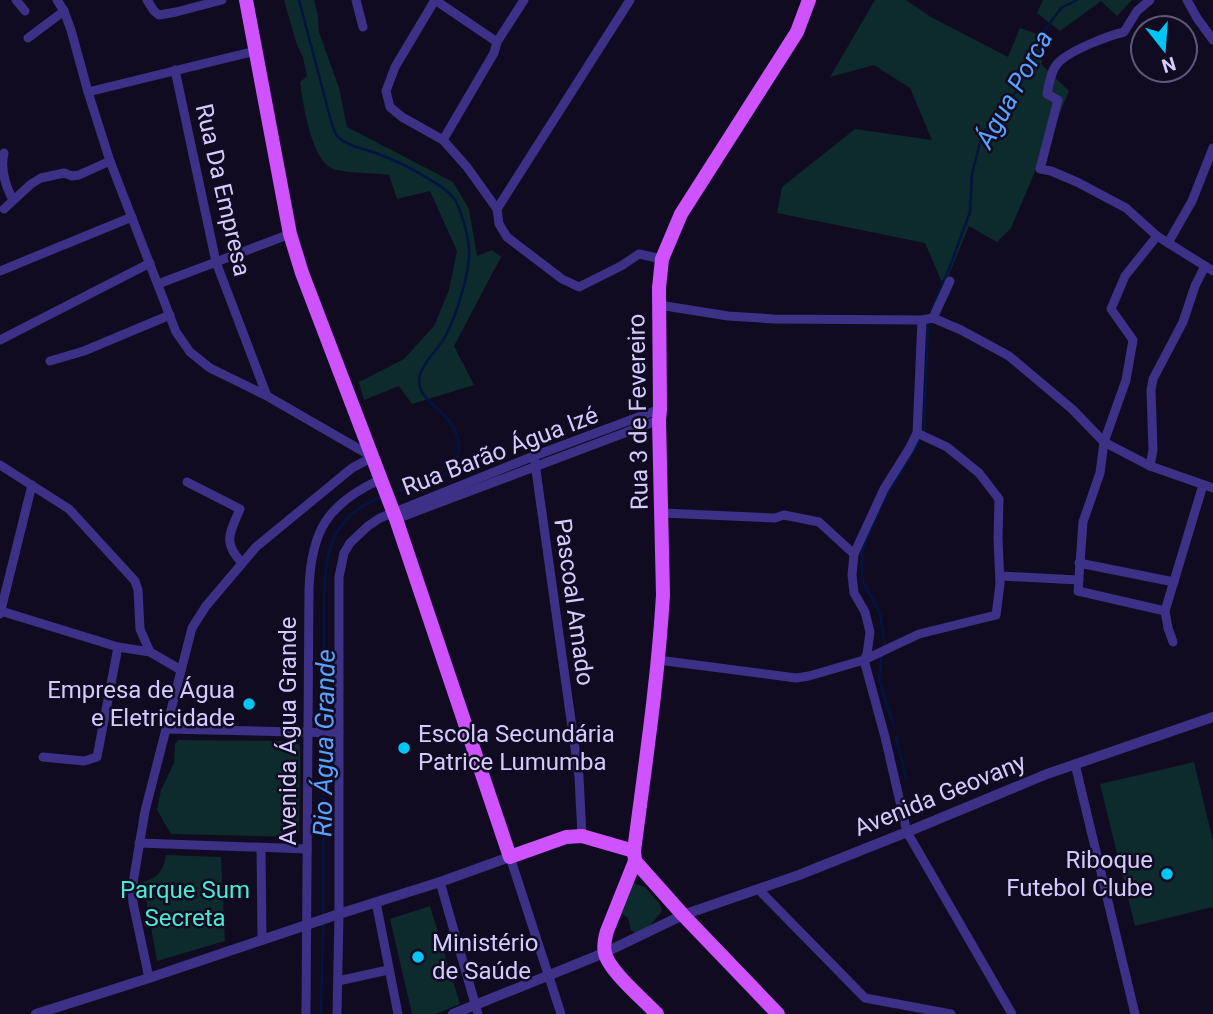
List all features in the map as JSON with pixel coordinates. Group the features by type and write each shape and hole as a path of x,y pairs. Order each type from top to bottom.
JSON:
{"main road":[{"path":"246,0 290,234 302,273 395,516 510,857 566,837 582,836 634,856 683,915 778,1014"},
{"name":"Rua 3 de Fevereiro","path":"604,953 607,931 634,856 658,660 663,595 659,305 662,259 681,214 797,32 808,0"},
{"path":"604,953 609,964 657,1014"}],"street":[{"path":"16,0 25,11"},
{"path":"57,0 71,30 110,161 176,332 190,352 210,368 267,396 373,457"},
{"path":"147,0 159,15 222,0"},
{"path":"356,0 363,27"},
{"path":"497,42 435,0 395,67 386,91 390,107 402,117 443,140 467,167 497,209 499,224 507,237 562,279 579,287 639,254 662,259"},
{"path":"443,140 494,53 497,42 524,0"},
{"path":"497,209 630,0"},
{"path":"1150,0 1136,11 1124,32 1108,36 1057,63 1047,94 1058,100 1040,169 1077,182 1126,208 1157,236 1209,269 1195,286 1183,322 1153,379 1153,450 1150,466"},
{"path":"1187,0 1213,40"},
{"path":"28,38 64,12"},
{"path":"88,92 255,51"},
{"name":"Rua Da Empresa","path":"175,70 216,262 267,396"},
{"path":"1168,243 1192,201 1213,148"},
{"path":"4,153 2,164 12,200"},
{"path":"4,209 41,178 64,173 79,175 110,161"},
{"path":"0,271 132,216"},
{"path":"158,284 290,234"},
{"path":"1157,236 1125,276 1111,309 1133,340 1126,380 1104,442 1100,473 1083,522 1078,591 1165,611"},
{"path":"0,340 150,263"},
{"path":"933,318 950,281"},
{"path":"659,305 728,316 922,320 933,318 1009,356 1072,409 1104,442 1150,466 1208,486 1165,611 1174,642"},
{"path":"50,361 83,351 170,315"},
{"path":"922,320 917,433 884,489 853,554 854,593 865,612 870,632 867,653 863,660 885,737 907,832 1012,1014"},
{"name":"Rua Barão Água Izé","path":"357,535 380,518 395,516 660,414"},
{"path":"658,660 796,678 863,660 919,634 996,614 1000,576 999,499 979,473 947,447 917,433"},
{"path":"149,978 132,896 145,811 195,621 256,547 352,468 373,457"},
{"name":"Pascoal Amado","path":"535,461 579,777 582,836"},
{"path":"0,465 69,509 135,581 140,629 150,652"},
{"name":"Avenida Água Grande","path":"306,1014 309,589 313,550 323,526 335,509 354,492 381,479"},
{"path":"187,482 240,509 229,534 229,542 231,549 243,562"},
{"path":"32,485 0,613 118,647 150,652 181,670"},
{"path":"662,513 775,518 784,515 818,522 853,554"},
{"name":"Avenida Água Grande","path":"337,1014 334,915 339,577 344,553 357,535"},
{"path":"1079,563 1174,582"},
{"path":"1000,576 1079,580"},
{"path":"43,757 84,761 97,757 118,647"},
{"name":"Avenida Geovany","path":"453,1014 477,1009 683,915 759,890 1075,764 1213,717"},
{"path":"166,729 336,733"},
{"path":"1075,764 1135,1014"},
{"path":"139,843 307,849"},
{"path":"261,848 262,940"},
{"path":"36,1014 510,857 561,1014"},
{"path":"440,882 477,1009"},
{"path":"759,890 865,998 946,1014"},
{"path":"376,902 398,1014"},
{"path":"338,981 388,970"}],"green space":[{"path":"284,0 314,0 319,32 339,88 347,127 453,182 469,209 477,256 492,250 501,257 454,346 474,385 412,404 399,386 364,400 359,382 404,359 434,326 449,290 457,251 430,191 397,199 389,175 333,169 325,164 309,130 300,82 307,76"},
{"path":"875,0 906,0 931,17 1008,57 1020,28 1048,38 1041,64 1069,91 1011,228 997,242 969,226 945,284 925,243 777,213 782,187 855,129 932,140 910,88 874,65 830,77"},
{"path":"1043,0 1132,0 1117,16 1101,1 1060,31 1037,13"},
{"path":"178,740 295,741 300,746 299,833 294,837 171,834 157,810 161,790 174,763 175,744"},
{"name":"Riboque Futebol Clube","path":"1194,762 1213,841 1213,907 1135,926 1100,784"},
{"name":"Parque Sum Secreta","path":"166,855 221,857 225,941 157,961 143,882 159,873"},
{"path":"633,883 645,887 659,903 662,911 648,928 635,933 631,930 628,918 619,911"},
{"path":"430,906 460,1004 436,1014 412,1014 390,919"}],"waterway":[{"path":"299,0 337,136 352,145 399,163 444,189 456,202 467,237 468,268 458,305 446,335 428,359 419,381 422,392 455,430 458,454 449,470 430,485 417,490 398,490"},
{"name":"Água Porca","path":"932,308 970,212 972,174 982,134 1016,92 1029,52 1061,8 1077,0"},
{"path":"924,431 928,325"},
{"path":"881,505 920,440"},
{"name":"Rio Água Grande","path":"323,917 326,569 333,539 340,527 350,515 381,497"},
{"path":"880,510 862,551 862,580 880,613 885,645"},
{"path":"882,654 879,680 894,726"},
{"path":"896,737 906,778"},
{"name":"Rio Água Grande","path":"321,1014 323,924"}],"place":[{"name":"Empresa de Água e Eletricidade","path":"249,704"},
{"name":"Escola Secundária Patrice Lumumba","path":"404,748"},
{"name":"Riboque Futebol Clube","path":"1167,874"},
{"name":"Ministério de Saúde","path":"418,957"}]}
